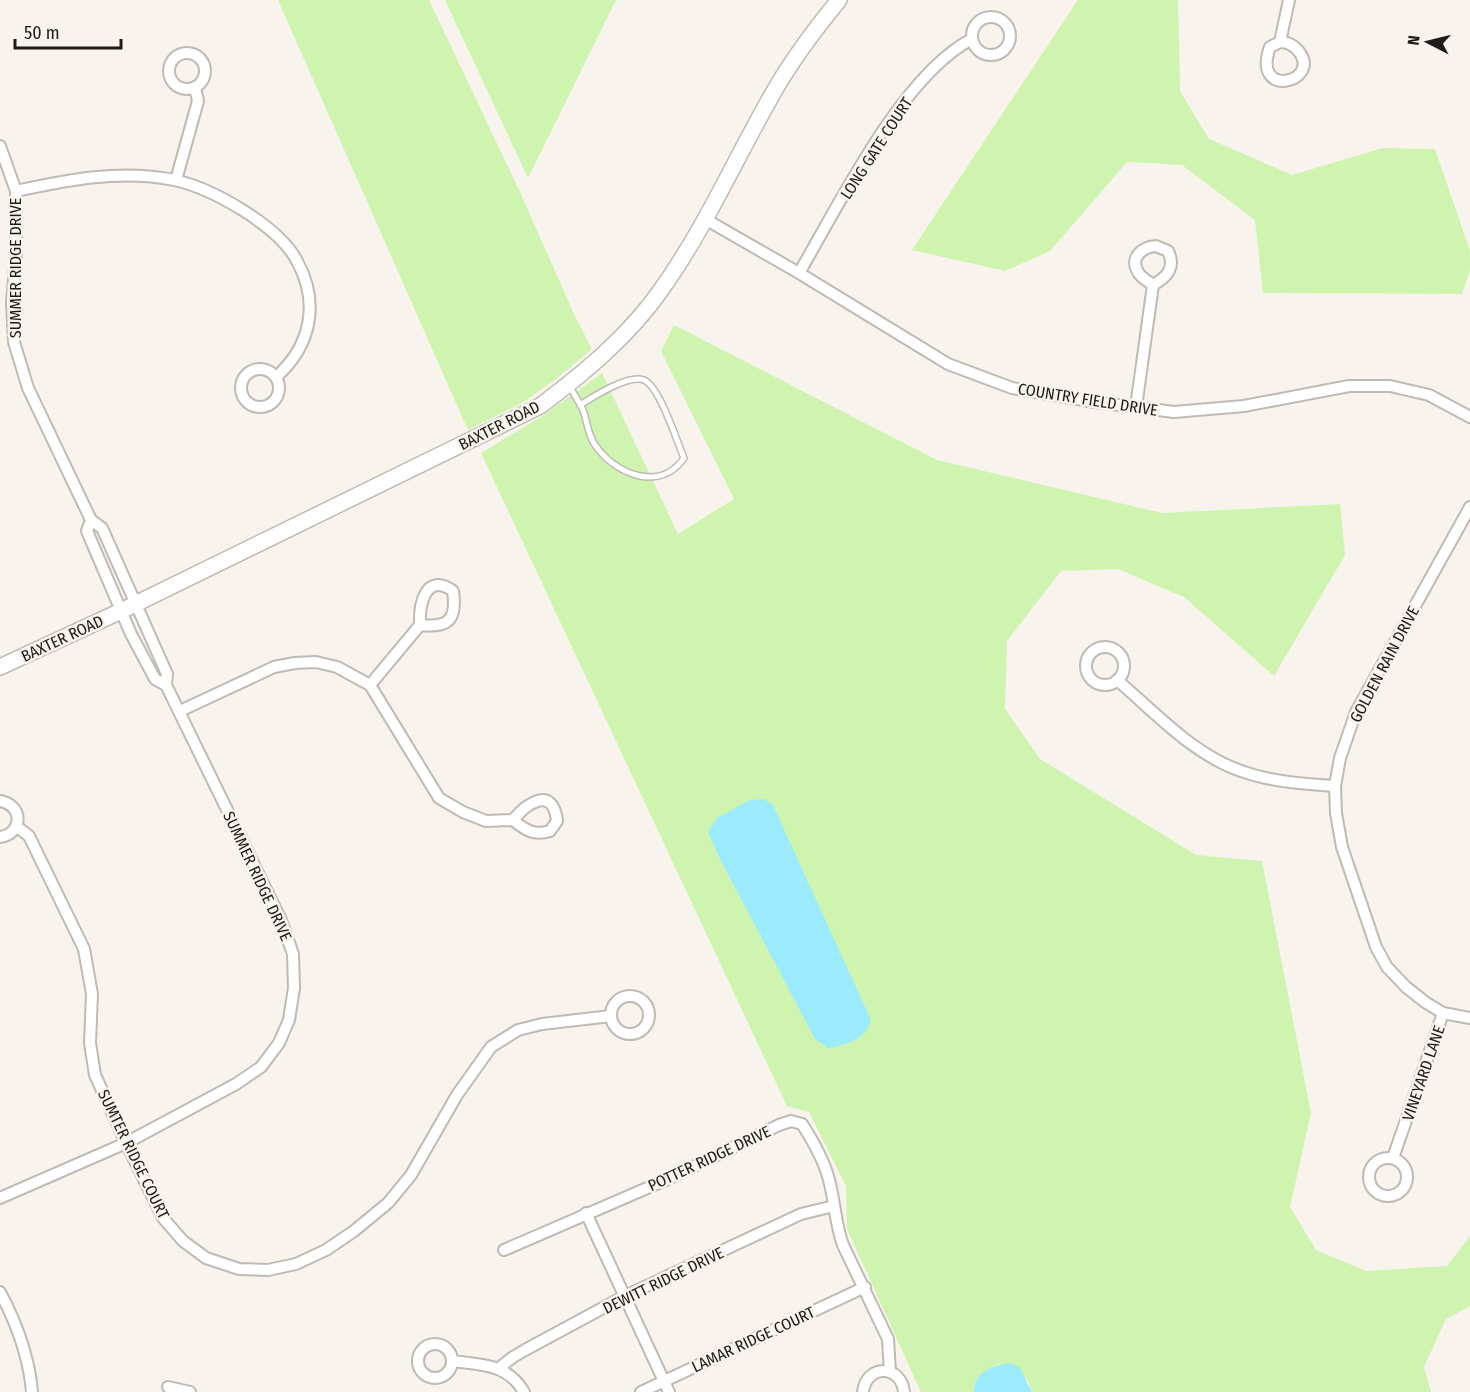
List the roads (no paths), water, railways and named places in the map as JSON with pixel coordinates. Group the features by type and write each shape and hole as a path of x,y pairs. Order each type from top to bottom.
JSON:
{"main road":[{"name":"BAXTER ROAD","path":"0,667 121,611 540,406 569,384 621,338 662,290 705,219 776,87 815,29 839,0"}],"street":[{"path":"1280,42 1289,0"},
{"name":"LONG GATE COURT","path":"799,273 894,116 915,88 942,61 956,48 972,39"},
{"path":"177,180 198,101 195,87"},
{"name":"SUMMER RIDGE DRIVE","path":"0,146 16,191 16,257 12,302 14,342 28,388 91,520 102,528 167,674 166,684 281,920 293,954 294,988 289,1020 279,1043 261,1067 236,1084 126,1143 0,1198"},
{"path":"16,191 75,179 113,175 157,177 177,180 222,198 249,214 280,240 297,261 308,289 311,310 302,346 288,366 276,377"},
{"name":"COUNTRY FIELD DRIVE","path":"705,219 948,364 985,379 1036,393 1174,412 1209,411 1349,386 1390,386 1430,395 1470,417"},
{"path":"1136,407 1153,285"},
{"name":"GOLDEN RAIN DRIVE","path":"1443,1013 1406,987 1387,967 1376,947 1342,847 1336,813 1335,786 1340,758 1356,712 1470,507"},
{"name":"SUMMER RIDGE DRIVE","path":"91,520 87,531 121,611 155,679 166,684"},
{"path":"370,685 420,625"},
{"path":"180,711 274,666 316,662 337,667 370,685 439,798 463,812 486,821 513,820"},
{"path":"1118,680 1200,751 1222,764 1268,779 1335,786"},
{"name":"SUMTER RIDGE COURT","path":"0,801 9,803 17,812 16,826 29,836 84,949 92,994 90,1043 95,1075 162,1218 183,1241 206,1258 239,1269 268,1270 296,1264 326,1250 388,1203 411,1175 457,1095 491,1047 518,1030 542,1024 611,1016"},
{"path":"0,837 9,834 16,826"},
{"name":"VINEYARD LANE","path":"1393,1158 1443,1013 1470,1018"},
{"name":"POTTER RIDGE DRIVE","path":"504,1250 668,1179 767,1130 791,1121 802,1124 821,1158 829,1179 837,1230 888,1339 890,1372"},
{"name":"DEWITT RIDGE DRIVE","path":"499,1368 525,1350 625,1296 801,1214 834,1206"},
{"path":"586,1213 669,1392"},
{"name":"LAMAR RIDGE COURT","path":"641,1392 865,1287"},
{"path":"0,1292 19,1332 31,1374 32,1392"},
{"path":"452,1361 499,1368 513,1377 524,1392"},
{"path":"860,1392 864,1384 877,1372 890,1372 901,1380 904,1392"},
{"path":"168,1387 190,1392"}],"lane":[{"path":"569,384 580,405 594,444 606,458 626,471 638,477 668,474 684,458 666,411 651,386 644,380 618,384 580,405"}],"water":[{"path":"764,799 773,805 871,1020 865,1032 855,1040 842,1045 828,1048 815,1039 708,832 717,818 750,800"},
{"path":"1010,1363 1020,1368 1032,1392 974,1392 977,1379 981,1375 991,1368"}]}
